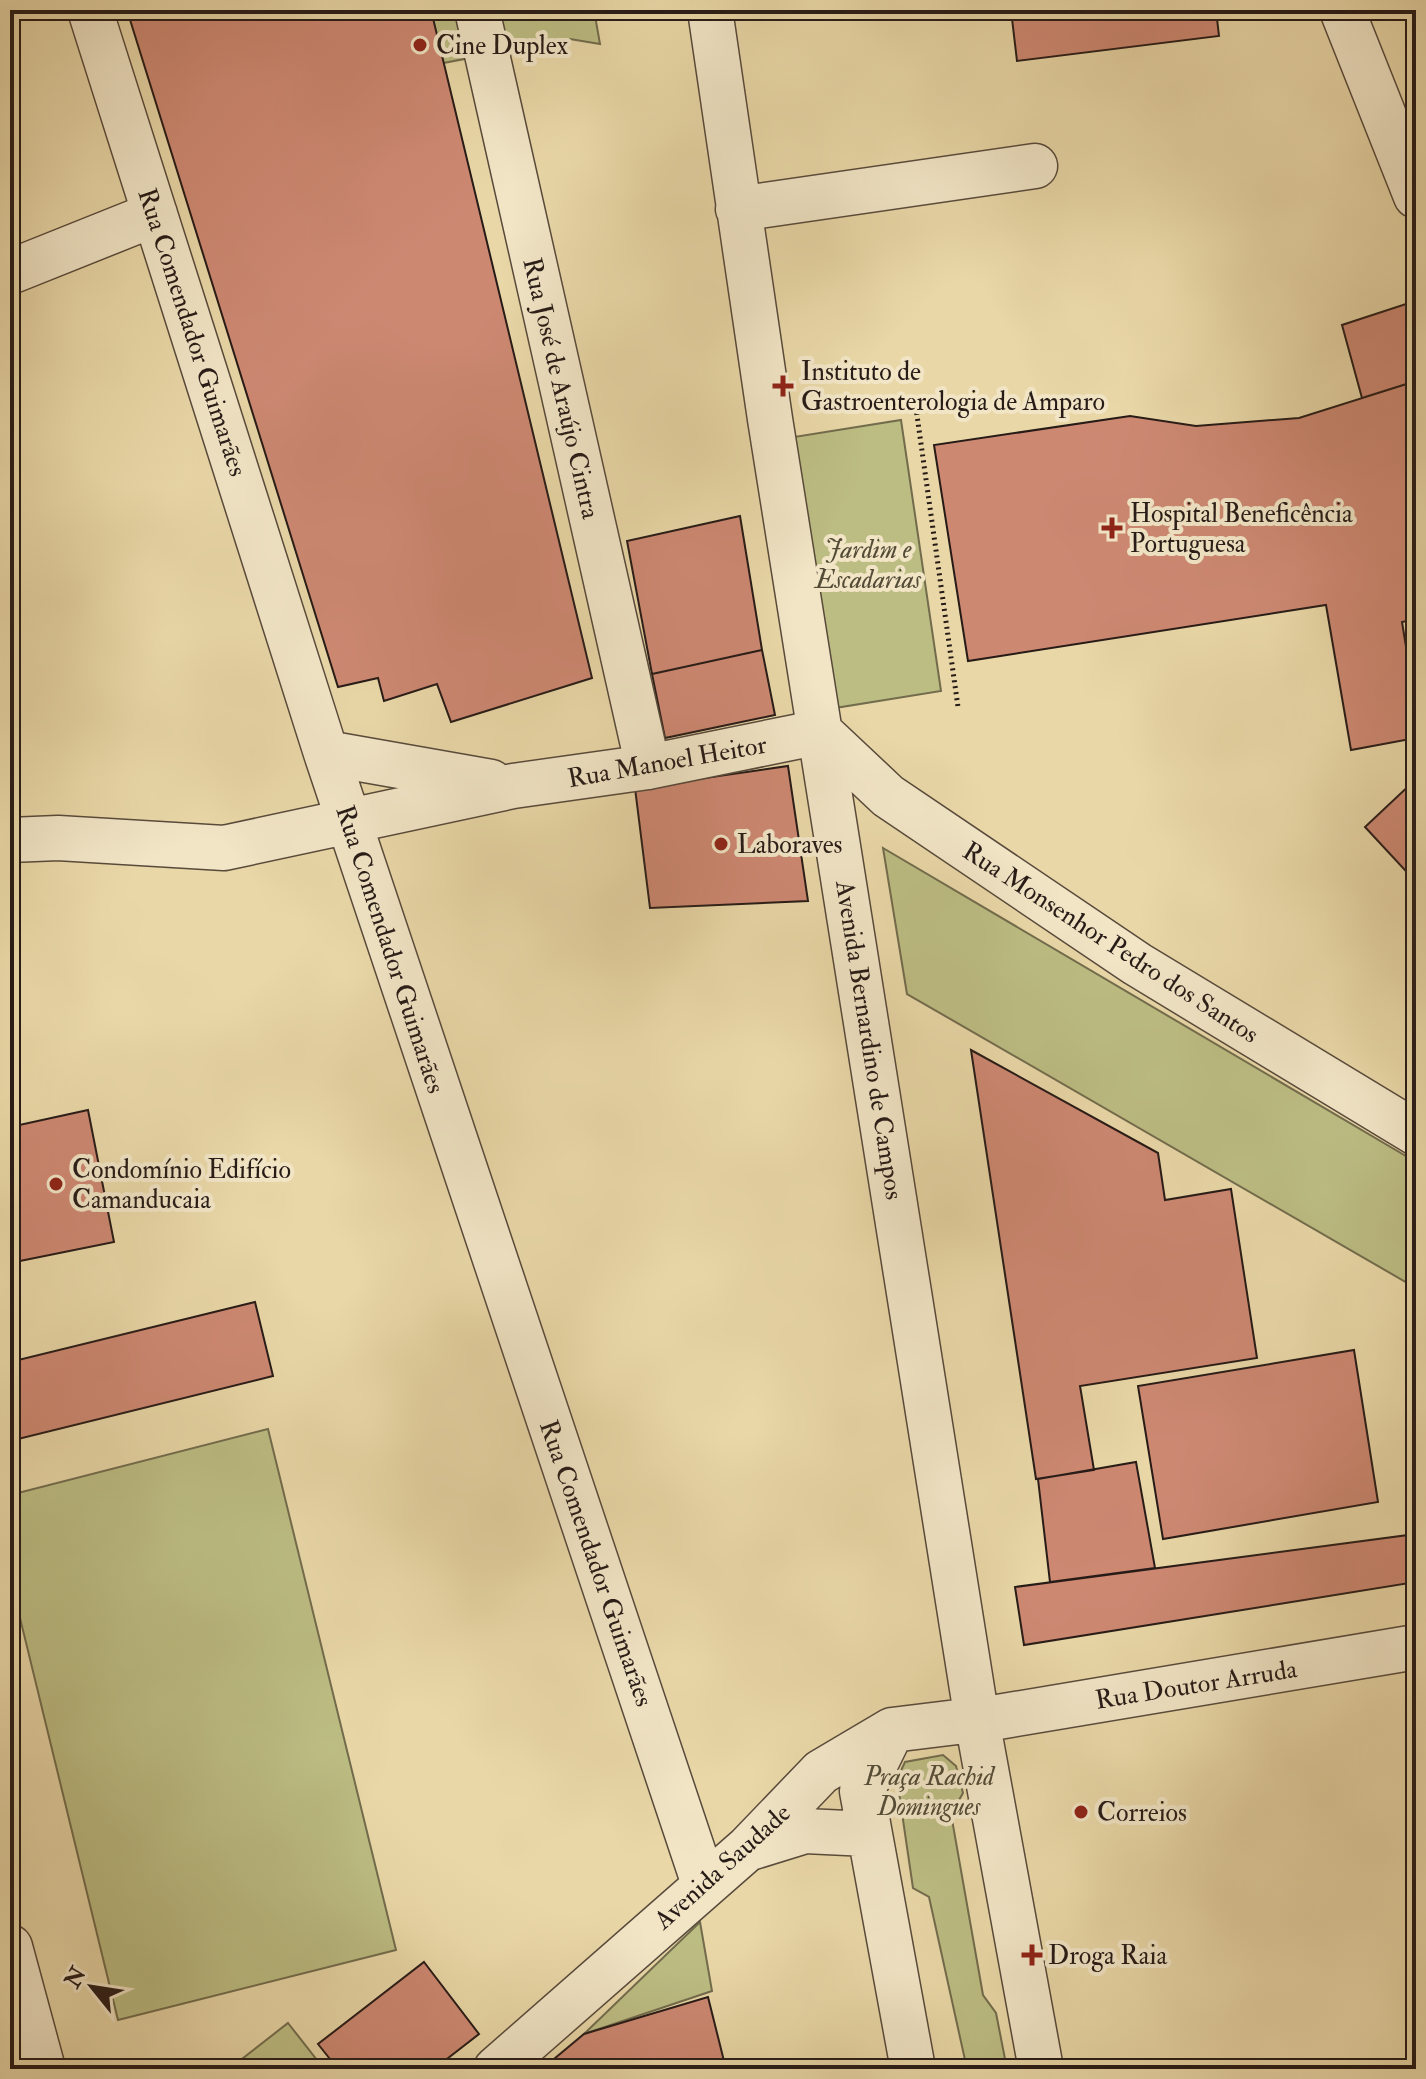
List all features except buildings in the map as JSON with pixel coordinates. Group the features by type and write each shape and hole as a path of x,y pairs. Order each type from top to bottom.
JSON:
{"street":[{"name":"Rua Comendador Guimarães","path":"90,10 326,753 704,1884"},
{"name":"Rua José de Araújo Cintra","path":"477,10 648,767"},
{"name":"Avenida Bernardino de Campos","path":"710,10 738,209 977,1720 1041,2069"},
{"path":"1342,10 1416,196"},
{"path":"738,209 1035,166"},
{"path":"10,272 155,214"},
{"name":"Rua Manoel Heitor","path":"10,840 58,838 224,848 513,786 648,767 820,732"},
{"name":"Rua Monsenhor Pedro dos Santos","path":"820,732 888,796 1137,964 1416,1133"},
{"name":"Rua Manoel Heitor","path":"326,753 513,786"},
{"name":"Rua Doutor Arruda","path":"977,1720 1416,1647"},
{"name":"Avenida Saudade","path":"496,2069 748,1848 821,1772 892,1730 977,1720"},
{"path":"892,1730 862,1791 913,2069"},
{"path":"748,1848 805,1831 868,1834"},
{"path":"10,1947 43,2069"}],"path":[{"path":"915,401 958,707"}],"green space":[{"path":"426,10 594,10 600,44 570,39 438,64"},
{"name":"Jardim e Escadarias","path":"901,420 941,691 835,708 794,437"},
{"path":"883,848 1416,1162 1416,1288 907,994"},
{"path":"268,1429 396,1950 118,2020 10,1577 10,1495"},
{"name":"Praça Rachid Domingues","path":"943,1755 956,1766 963,1793 951,1814 983,1995 996,2013 1007,2069 967,2069 929,1897 913,1888 897,1779 905,1762"},
{"path":"700,1922 712,1991 584,2034"},
{"path":"288,2023 324,2069 229,2069"}],"place":[{"name":"Cine Duplex","path":"420,45"},
{"name":"Instituto de Gastroenterologia de Amparo","path":"783,386"},
{"name":"Hospital Beneficência Portuguesa","path":"1112,528"},
{"name":"Laboraves","path":"721,844"},
{"name":"Condomínio Edifício Camanducaia","path":"56,1184"},
{"name":"Correios","path":"1081,1812"},
{"name":"Droga Raia","path":"1032,1955"}]}
